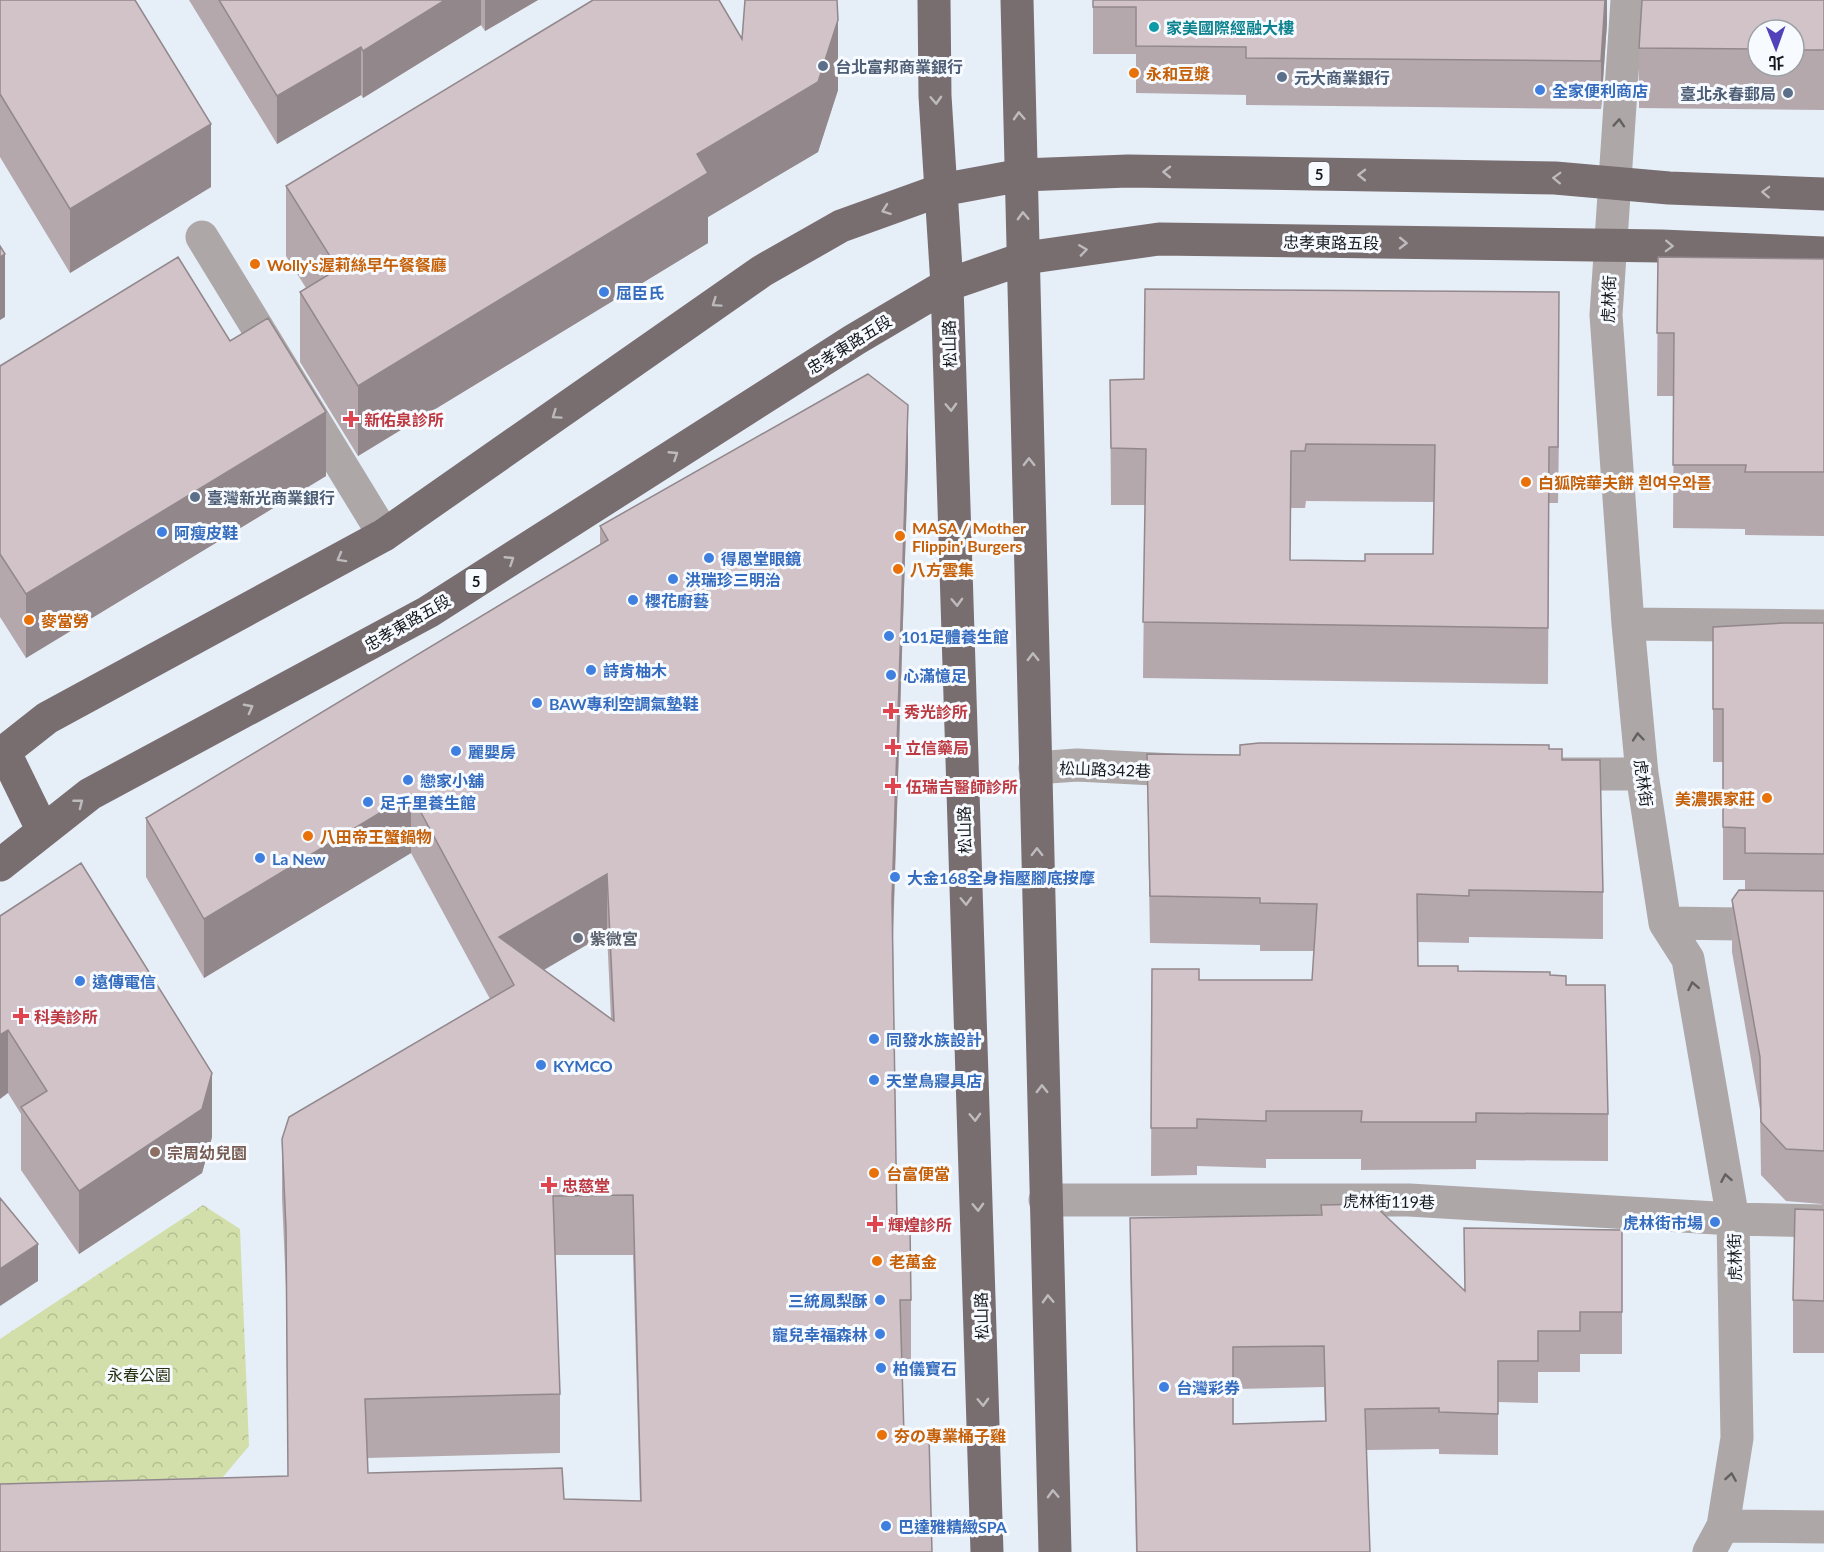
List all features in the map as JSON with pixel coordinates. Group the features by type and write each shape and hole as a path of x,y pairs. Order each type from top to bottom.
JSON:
{"main road":[{"name":"松山路","path":"934,0 935,96 947,285 987,1552"},
{"path":"1017,0 1055,1552"},
{"name":"5","path":"2,751 47,718 384,535 762,271 841,226 941,190 1022,175 1128,171 1555,178 1669,188 1824,194"},
{"name":"忠孝東路五段","path":"0,865 90,794 428,612 854,340 947,285 1025,258 1159,239 1611,246 1824,253"},
{"path":"2,751 43,831"}],"street":[{"name":"虎林街","path":"1627,0 1606,315 1628,624 1642,774 1665,923 1688,959 1733,1219 1737,1438 1716,1539"},
{"path":"202,237 384,535"},
{"path":"1628,624 1824,626"},
{"name":"松山路342巷","path":"1035,768 1077,765 1220,771"},
{"path":"1531,773 1642,774"},
{"path":"1665,923 1824,925"},
{"name":"虎林街119巷","path":"1045,1200 1409,1200 1733,1219 1824,1221"},
{"path":"1716,1539 1824,1527"}],"green space":[{"name":"永春公園","path":"203,1205 240,1229 249,1446 223,1477 0,1485 0,1339"}],"building":[{"path":"0,0 135,0 211,124 70,209 0,94"},
{"path":"219,0 445,0 363,51 361,47 277,96"},
{"path":"593,0 719,0 742,39 745,0 837,0 838,20 818,82 697,154 708,173 358,386 300,292 338,269 286,186"},
{"path":"1093,0 1605,0 1601,61 1246,58 1246,47 1136,46 1136,7 1093,7"},
{"path":"1642,0 1824,0 1824,50 1806,50 1806,18 1746,18 1746,49 1639,48"},
{"path":"0,246 5,254 0,257"},
{"path":"178,257 230,341 268,318 326,412 26,594 0,554 0,366"},
{"path":"1658,257 1824,259 1824,472 1745,472 1746,465 1673,465 1674,333 1657,333"},
{"path":"1145,289 1559,292 1558,447 1549,447 1548,628 1143,622 1146,449 1111,448 1110,380 1144,379","holes":["1306,444 1435,445 1433,554 1365,554 1365,561 1290,560 1291,451 1305,451"]},
{"path":"868,374 908,405 892,900 897,1225 910,1225 911,1300 900,1300 904,1435 929,1436 932,1552 0,1552 0,1484 288,1476 286,1229 282,1139 289,1117 514,985 411,794 204,919 146,818 608,540 600,526","holes":["607,874 614,1021 499,937","633,1195 641,1501 564,1499 562,1468 368,1473 365,1399 560,1394 553,1196"]},
{"path":"1824,623 1824,854 1745,853 1745,828 1723,827 1723,709 1713,709 1713,627"},
{"path":"1259,743 1549,745 1549,749 1562,749 1562,760 1600,760 1603,892 1469,890 1469,896 1417,894 1418,966 1458,966 1458,971 1550,972 1550,975 1566,976 1566,985 1605,985 1608,1114 1476,1113 1476,1122 1361,1122 1362,1111 1266,1111 1266,1121 1197,1119 1197,1128 1151,1128 1152,969 1199,969 1199,980 1312,980 1317,904 1260,903 1260,898 1150,896 1147,754 1240,755 1240,745"},
{"path":"81,863 212,1073 202,1109 79,1191 21,1107 47,1091 8,1030 0,1035 0,916"},
{"path":"1739,890 1824,891 1824,1151 1786,1149 1761,1122 1760,1057 1732,900"},
{"path":"0,1198 38,1244 0,1269"},
{"path":"1373,1204 1465,1291 1464,1228 1622,1230 1622,1312 1580,1312 1580,1331 1538,1331 1538,1361 1498,1361 1498,1414 1439,1412 1439,1408 1365,1409 1370,1552 1137,1552 1130,1218 1322,1215 1321,1205","holes":["1324,1346 1326,1421 1233,1424 1233,1347"]},
{"path":"1795,1209 1824,1210 1824,1301 1793,1300"}],"place":[{"name":"家美國際經融大樓","path":"1154,27"},
{"name":"台北富邦商業銀行","path":"823,66"},
{"name":"永和豆漿","path":"1134,73"},
{"name":"元大商業銀行","path":"1282,77"},
{"name":"全家便利商店","path":"1540,90"},
{"name":"臺北永春郵局","path":"1788,93"},
{"name":"Wolly's渥莉絲早午餐餐廳","path":"255,264"},
{"name":"屈臣氏","path":"604,292"},
{"name":"新佑泉診所","path":"351,419"},
{"name":"白狐院華夫餅 흰여우와플","path":"1526,482"},
{"name":"臺灣新光商業銀行","path":"195,497"},
{"name":"阿瘦皮鞋","path":"162,532"},
{"name":"MASA / Mother Flippin' Burgers","path":"900,536"},
{"name":"得恩堂眼鏡","path":"709,558"},
{"name":"八方雲集","path":"898,569"},
{"name":"洪瑞珍三明治","path":"673,579"},
{"name":"櫻花廚藝","path":"633,600"},
{"name":"麥當勞","path":"29,620"},
{"name":"101足體養生館","path":"889,636"},
{"name":"詩肯柚木","path":"591,670"},
{"name":"心滿憶足","path":"891,675"},
{"name":"BAW專利空調氣墊鞋","path":"537,703"},
{"name":"秀光診所","path":"891,711"},
{"name":"立信藥局","path":"893,747"},
{"name":"麗嬰房","path":"456,751"},
{"name":"戀家小舖","path":"408,780"},
{"name":"伍瑞吉醫師診所","path":"893,786"},
{"name":"美濃張家莊","path":"1767,798"},
{"name":"足千里養生館","path":"368,802"},
{"name":"八田帝王蟹鍋物","path":"308,836"},
{"name":"La New","path":"260,858"},
{"name":"大金168全身指壓腳底按摩","path":"895,877"},
{"name":"紫微宮","path":"578,938"},
{"name":"遠傳電信","path":"80,981"},
{"name":"科美診所","path":"21,1016"},
{"name":"同發水族設計","path":"874,1039"},
{"name":"KYMCO","path":"541,1065"},
{"name":"天堂鳥寢具店","path":"874,1080"},
{"name":"宗周幼兒園","path":"155,1152"},
{"name":"台富便當","path":"874,1173"},
{"name":"忠慈堂","path":"549,1185"},
{"name":"虎林街市場","path":"1715,1222"},
{"name":"輝煌診所","path":"875,1224"},
{"name":"老萬金","path":"877,1261"},
{"name":"三統鳳梨酥","path":"880,1300"},
{"name":"寵兒幸福森林","path":"880,1334"},
{"name":"柏儀寶石","path":"881,1368"},
{"name":"台灣彩券","path":"1164,1387"},
{"name":"夯の專業桶子雞","path":"882,1435"},
{"name":"巴達雅精緻SPA","path":"886,1526"}]}
